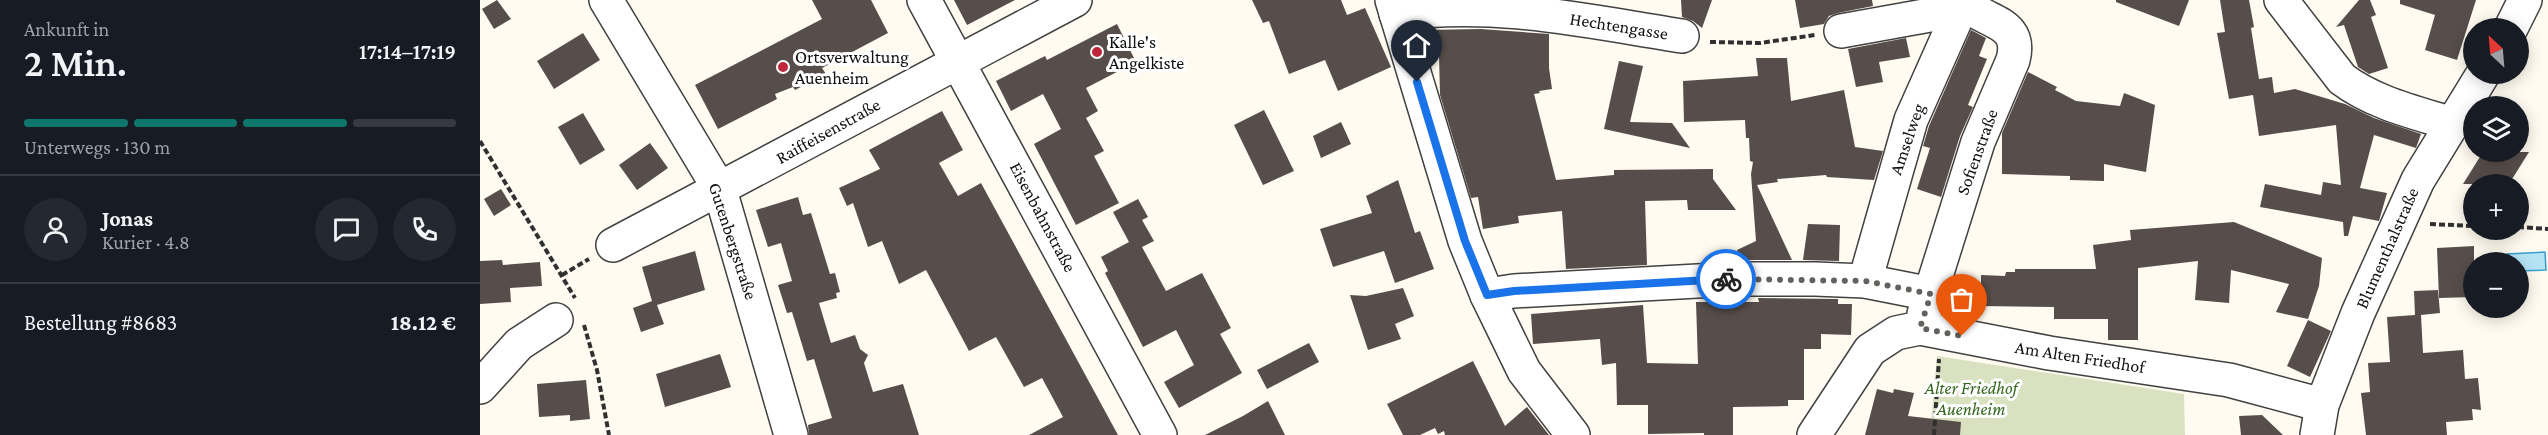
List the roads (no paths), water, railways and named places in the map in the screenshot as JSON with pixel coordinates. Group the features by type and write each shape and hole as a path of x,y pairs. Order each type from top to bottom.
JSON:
{"street":[{"name":"Gutenbergstraße","path":"606,0 720,190 791,435"},
{"name":"Eisenbahnstraße","path":"924,0 1160,435"},
{"name":"Raiffeisenstraße","path":"613,245 1075,0"},
{"path":"2281,0 2342,79 2352,87 2367,96 2452,124"},
{"path":"2516,18 2525,0"},
{"path":"1841,31 1941,13 1965,1"},
{"name":"Amselweg","path":"1865,281 1911,120 1965,1"},
{"name":"Sofienstraße","path":"1930,330 1931,294 1978,142 2013,60 2016,47 2009,30 1965,1"},
{"path":"1394,7 1465,241 1487,295 1524,371 1573,435"},
{"name":"Hechtengasse","path":"1394,7 1424,10 1480,8 1524,11 1683,36"},
{"name":"Blumenthalstraße","path":"2320,420 2358,313 2418,180 2477,84"},
{"path":"1487,295 1514,291 1734,279 1865,281 1931,294"},
{"path":"480,387 519,344 572,312"},
{"name":"Am Alten Friedhof","path":"1814,435 1870,350 1896,333 1930,330 2049,353 2229,380 2320,420"}],"water":[{"path":"2545,252 2546,270 2529,271 2529,253"}],"place":[{"name":"Kalle's Angelkiste","path":"1097,52"},
{"name":"Ortsverwaltung Auenheim","path":"783,67"}],"park label":[{"name":"Alter Friedhof Auenheim","path":"1971,398"}]}
